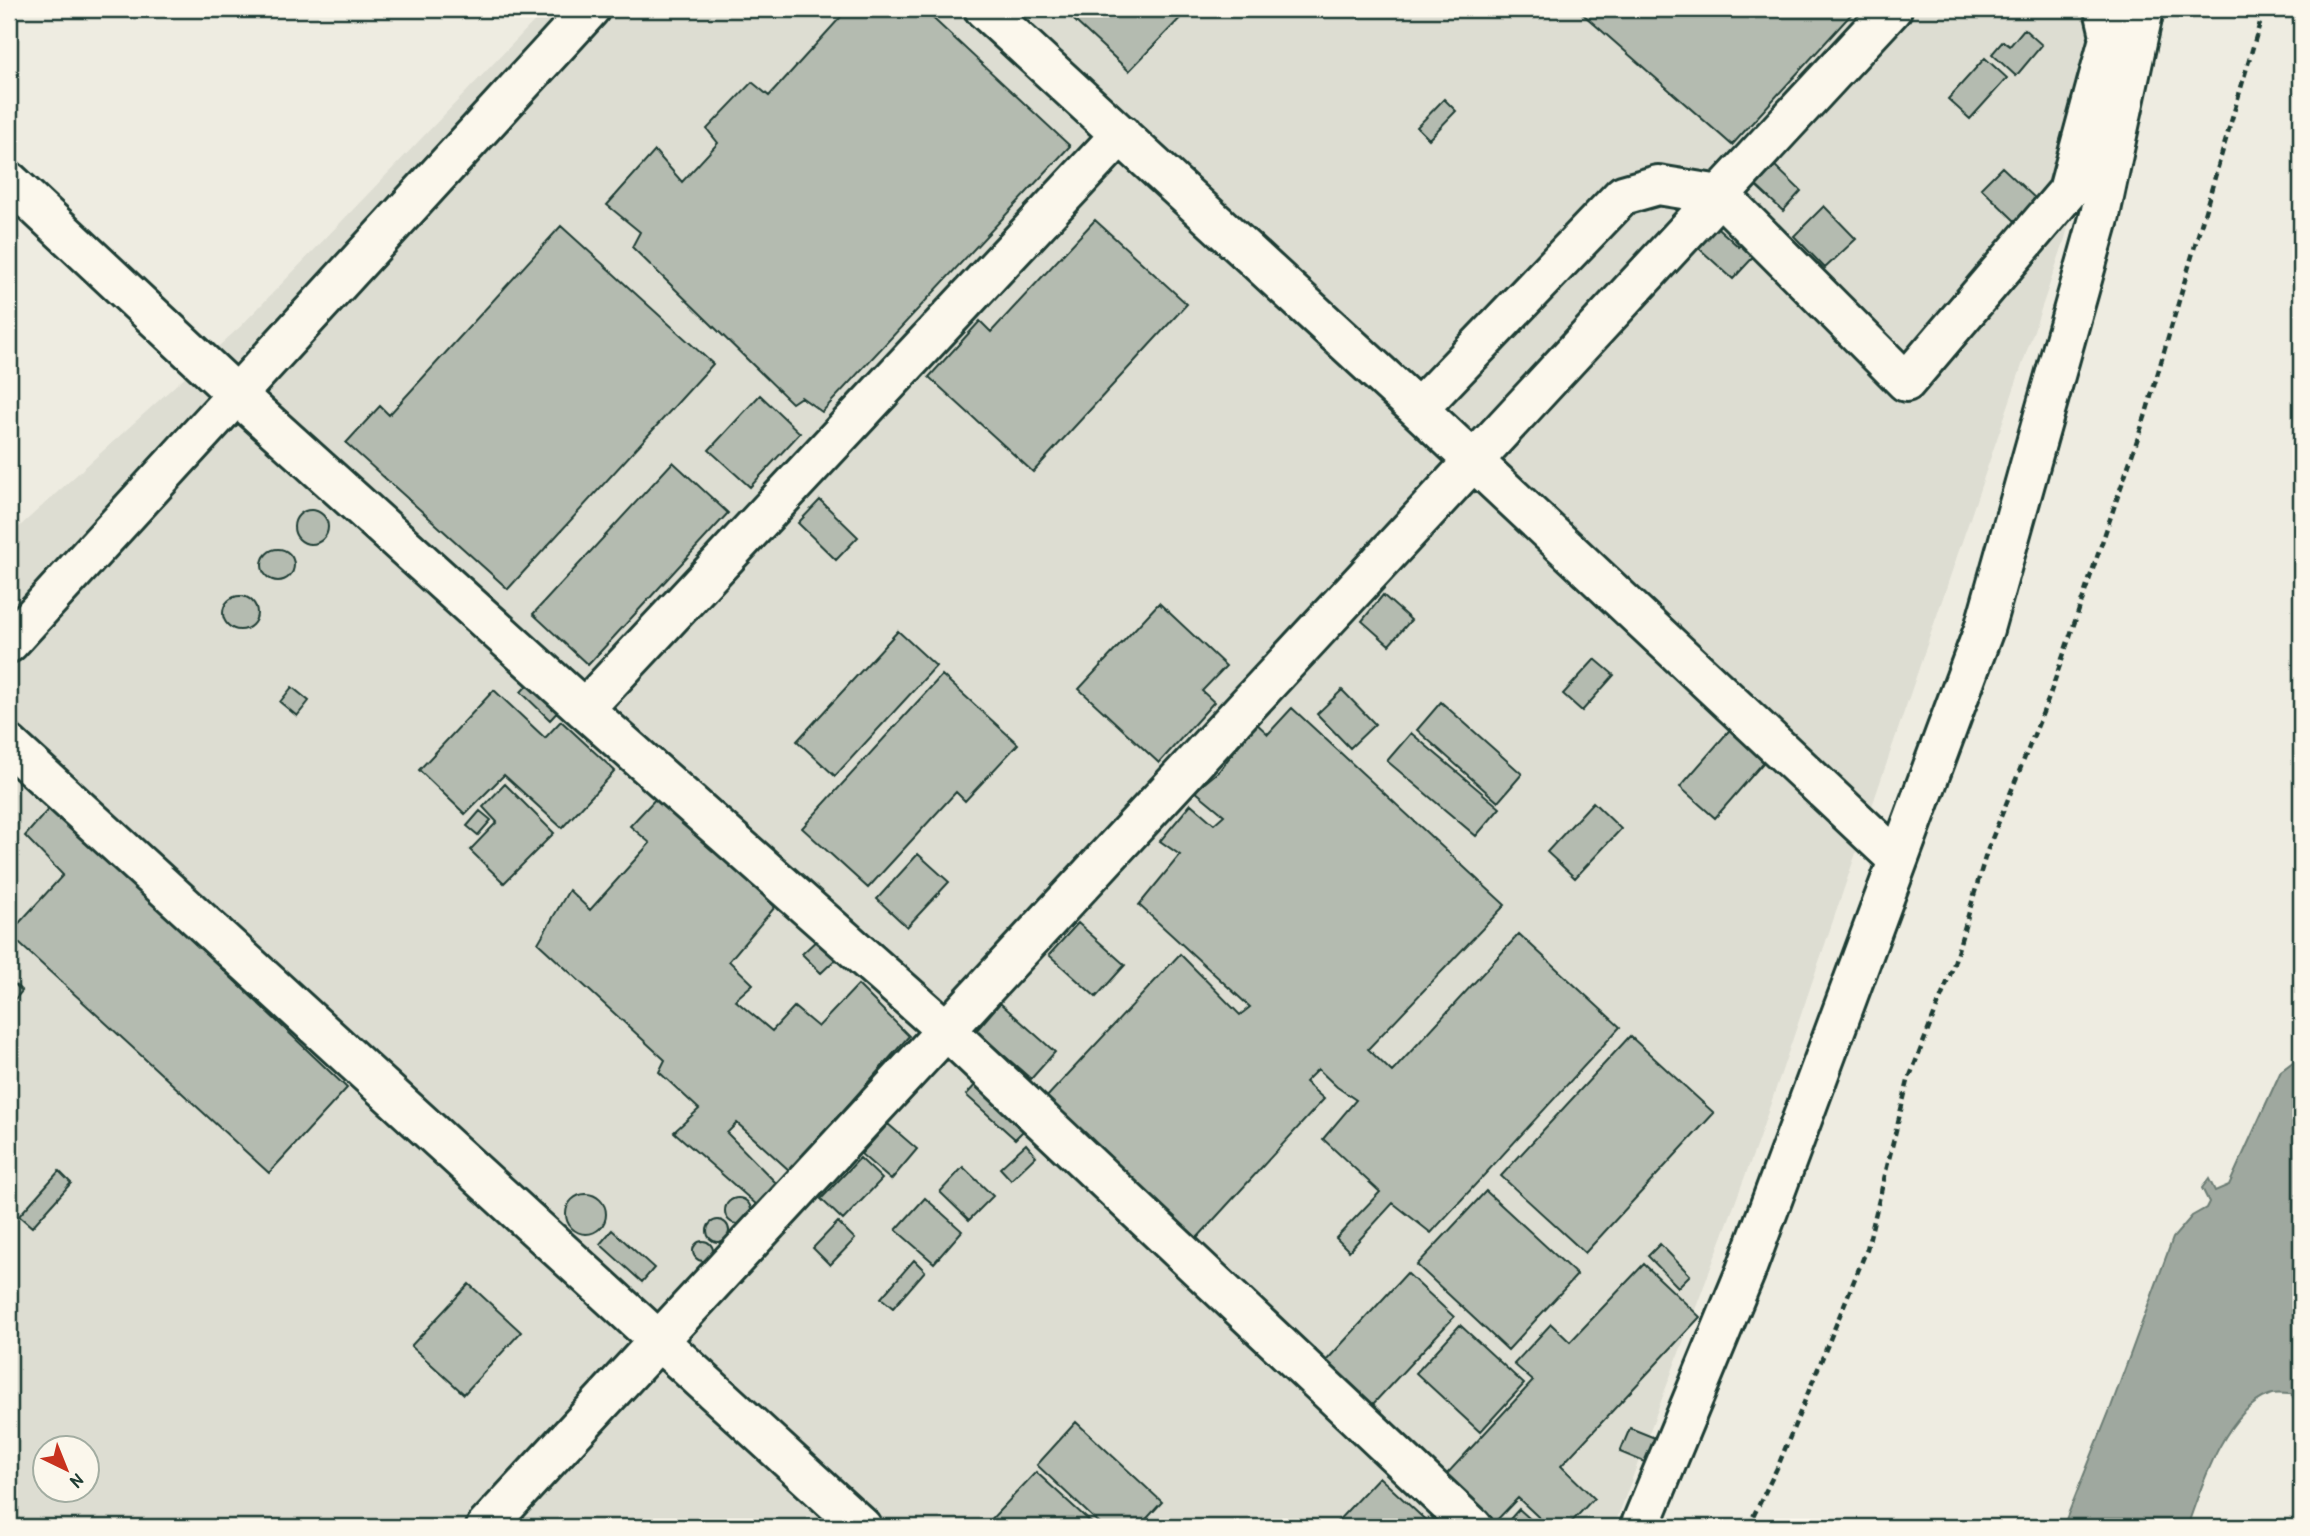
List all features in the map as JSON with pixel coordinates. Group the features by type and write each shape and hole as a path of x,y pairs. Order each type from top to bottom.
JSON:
{"street":[{"path":"9,643 590,9"},
{"path":"984,9 1418,409 1897,859"},
{"path":"486,1527 1892,9"},
{"path":"1418,409 1623,195 1658,185 1720,195 1906,382 2068,191 2110,35 2104,9"},
{"path":"1640,1527 1745,1273 1984,629 2100,215 2144,9"},
{"path":"584,709 1121,134"},
{"path":"9,181 236,394 584,709 946,1030 1473,1527"},
{"path":"9,745 862,1527"}],"path":[{"path":"1748,1527 1778,1466 1867,1250 1908,1082 1952,970 1987,851 2048,700 2145,417 2264,9"}],"shaded area":[{"path":"546,9 2122,9 2065,239 1757,1144 1614,1527 9,1527 9,536 241,326"},
{"path":"2301,1056 2301,1411 2291,1394 2274,1394 2253,1404 2239,1417 2217,1452 2187,1527 2063,1527 2111,1407 2173,1238 2192,1216 2206,1208 2209,1202 2202,1188 2209,1179 2215,1191 2229,1185 2281,1071"}],"building":[{"path":"848,9 923,9 1070,146 822,412 801,397 792,403 632,247 640,232 607,205 655,151 682,182 718,143 707,129 752,82 769,96"},
{"path":"1062,9 1189,9 1129,71"},
{"path":"1577,9 1856,9 1732,145"},
{"path":"2024,29 2042,45 2016,76 1992,54 2003,41 2010,46"},
{"path":"1985,58 2007,78 1970,119 1948,99"},
{"path":"1444,99 1456,111 1429,139 1417,127"},
{"path":"1771,162 1801,191 1783,211 1752,182"},
{"path":"2002,167 2036,199 2015,221 1981,188"},
{"path":"1824,206 1856,239 1825,268 1794,236"},
{"path":"1095,220 1187,304 1033,472 929,377 980,321 991,332"},
{"path":"1710,221 1739,247 1745,241 1758,252 1733,279 1692,242"},
{"path":"561,226 713,364 508,589 346,443 380,406 389,415"},
{"path":"760,395 800,433 750,487 709,450"},
{"path":"673,462 728,513 588,665 533,614"},
{"path":"820,500 858,537 836,560 798,523"},
{"path":"311,510 323,515 328,527 323,539 311,544 299,539 294,527 299,515"},
{"path":"278,549 290,553 294,565 290,577 278,581 266,577 262,565 266,553"},
{"path":"1383,595 1411,620 1389,645 1362,621"},
{"path":"240,596 252,601 257,613 252,625 240,630 228,625 223,613 228,601"},
{"path":"1159,603 1226,666 1202,691 1214,702 1159,763 1079,689"},
{"path":"898,631 936,666 835,776 797,741"},
{"path":"1595,659 1614,675 1582,711 1563,694"},
{"path":"942,675 1018,744 965,801 956,792 868,888 802,828"},
{"path":"532,680 562,707 550,720 521,692"},
{"path":"292,687 309,701 297,716 280,702"},
{"path":"494,690 545,738 561,721 615,771 562,828 504,775 465,814 419,770"},
{"path":"1342,690 1375,724 1350,748 1317,714"},
{"path":"1441,702 1522,774 1498,802 1417,730"},
{"path":"1292,708 1505,905 1368,1049 1392,1072 1519,934 1620,1027 1431,1233 1393,1203 1349,1251 1336,1238 1380,1192 1323,1139 1356,1100 1318,1069 1305,1082 1324,1099 1197,1238 1045,1099 1180,954 1240,1015 1250,1007 1139,905 1180,855 1160,841 1191,804 1214,824 1224,815 1195,791 1219,771 1256,723 1268,734"},
{"path":"1734,725 1769,756 1715,818 1680,787"},
{"path":"1411,733 1500,808 1476,836 1387,761"},
{"path":"505,784 554,833 504,883 470,850 497,822 483,807"},
{"path":"660,794 775,907 729,961 753,984 735,1000 772,1031 794,1007 818,1027 858,985 909,1036 790,1171 737,1123 727,1133 780,1187 757,1205 674,1132 699,1109 659,1072 665,1060 538,943 569,890 590,910 650,843 630,826"},
{"path":"1593,802 1621,829 1575,878 1547,852"},
{"path":"51,806 347,1088 269,1173 9,934 63,875 25,836"},
{"path":"480,811 491,820 478,835 467,826"},
{"path":"918,854 949,882 907,927 877,899"},
{"path":"1078,923 1125,965 1096,997 1049,955"},
{"path":"820,937 839,956 821,973 802,954"},
{"path":"9,979 22,991 9,1006"},
{"path":"1000,1003 1055,1052 1031,1079 976,1031"},
{"path":"1630,1036 1714,1113 1585,1253 1501,1176"},
{"path":"978,1082 1027,1127 1015,1139 966,1095"},
{"path":"888,1124 917,1149 891,1180 861,1154"},
{"path":"1026,1144 1036,1156 1011,1180 1000,1168"},
{"path":"860,1158 882,1179 843,1220 821,1199"},
{"path":"963,1167 993,1196 969,1220 940,1192"},
{"path":"59,1171 71,1183 32,1227 19,1216"},
{"path":"1486,1191 1577,1275 1508,1350 1417,1265"},
{"path":"586,1194 594,1195 600,1200 605,1206 605,1222 600,1228 594,1233 586,1234 578,1233 572,1228 567,1222 566,1214 567,1206 572,1200 578,1195"},
{"path":"738,1198 747,1202 751,1211 747,1220 738,1224 729,1220 725,1211 729,1202"},
{"path":"925,1198 962,1231 934,1263 896,1230"},
{"path":"718,1220 726,1223 729,1231 726,1239 718,1242 710,1239 707,1231 710,1223"},
{"path":"838,1222 855,1239 830,1265 813,1248"},
{"path":"612,1230 654,1268 642,1282 600,1244"},
{"path":"699,1241 707,1241 713,1251 707,1261 699,1261 693,1255 693,1247"},
{"path":"1660,1244 1690,1275 1678,1287 1648,1256"},
{"path":"914,1260 925,1271 893,1308 881,1298"},
{"path":"1644,1264 1700,1317 1561,1466 1594,1498 1567,1527 1549,1527 1518,1498 1494,1523 1445,1476 1533,1381 1514,1364 1551,1324 1570,1342"},
{"path":"1407,1273 1454,1317 1372,1405 1325,1362"},
{"path":"469,1284 521,1332 464,1394 411,1346"},
{"path":"1460,1325 1524,1384 1480,1432 1416,1373"},
{"path":"1076,1422 1162,1502 1139,1527 1103,1527 1037,1465"},
{"path":"1630,1428 1660,1440 1649,1464 1620,1452"},
{"path":"1036,1472 1096,1527 984,1527"},
{"path":"1379,1477 1433,1527 1332,1527"},
{"path":"1519,1509 1539,1527 1503,1527"}]}
